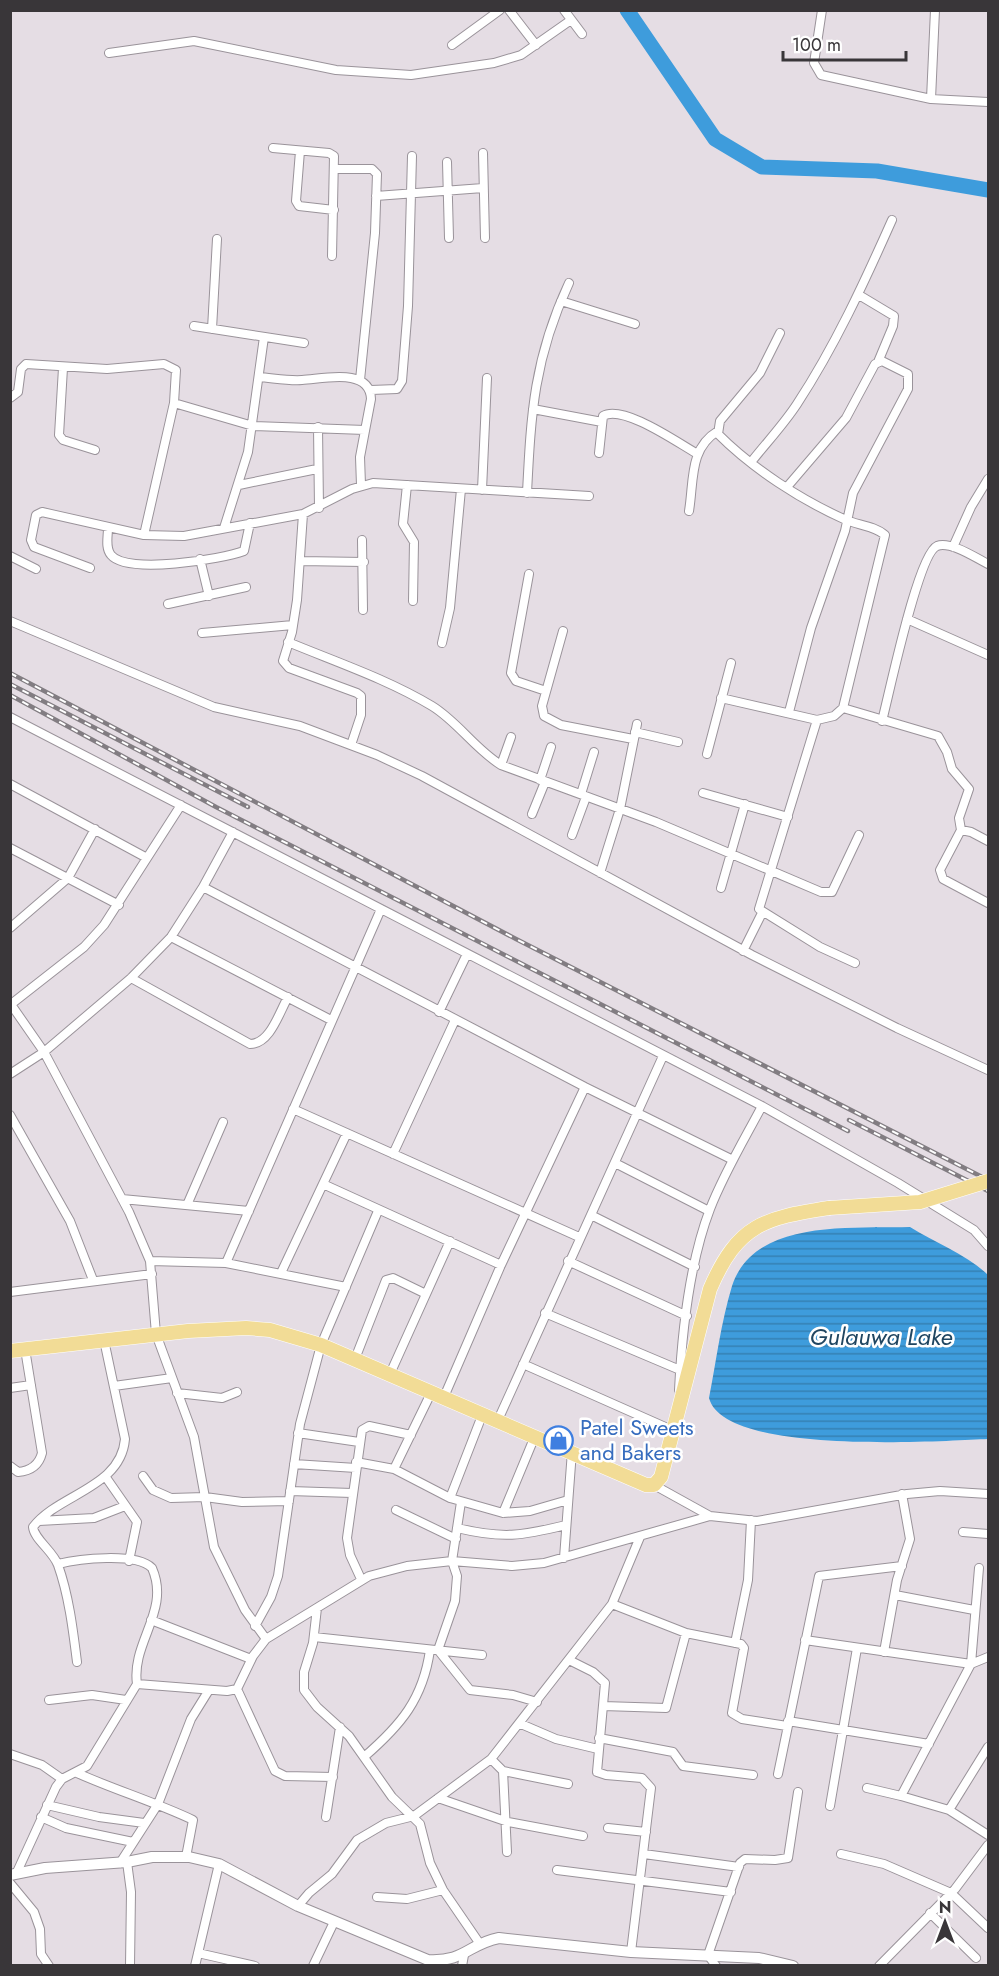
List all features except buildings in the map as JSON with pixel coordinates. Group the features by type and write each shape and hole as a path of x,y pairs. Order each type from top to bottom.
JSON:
{"main road":[{"path":"10,1351 156,1334 246,1328 270,1330 321,1345 572,1451 646,1485 654,1485 661,1477 710,1289 726,1258 748,1230 779,1216 829,1209 920,1202 988,1181"}],"street":[{"path":"452,45 500,10"},
{"path":"509,10 536,45"},
{"path":"564,10 582,34"},
{"path":"822,10 814,63 821,75 931,99 988,102"},
{"path":"931,99 935,10"},
{"path":"109,53 194,41 336,70 411,75 494,63 521,55 571,20"},
{"path":"273,148 332,154 335,169 332,256"},
{"path":"300,151 296,201 305,207 334,210"},
{"path":"483,153 485,238"},
{"path":"259,377 301,380 339,377 360,380 371,390 397,389 402,381 412,156"},
{"path":"447,162 449,238"},
{"path":"335,169 375,171 376,196 360,380"},
{"path":"376,196 483,188"},
{"path":"752,461 803,395 859,295 892,220"},
{"path":"212,329 217,239"},
{"path":"527,493 532,409 544,342 569,284"},
{"path":"787,487 846,418 878,362 895,321 894,316 859,295"},
{"path":"561,301 635,324"},
{"path":"194,326 304,343"},
{"path":"721,698 817,720 834,716 843,708 860,629 886,537 883,532 847,520 787,487 722,438 718,431 720,421 760,373 780,333"},
{"path":"224,528 239,485 253,426 264,337"},
{"path":"789,712 811,628 860,478 908,388 908,374 897,366 878,362"},
{"path":"10,398 18,392 23,365 107,369 165,364 173,366 178,376 174,403 144,535"},
{"path":"63,368 59,435 63,440 95,450"},
{"path":"482,490 487,378"},
{"path":"361,485 360,457 371,390"},
{"path":"174,403 253,426 365,430"},
{"path":"532,409 602,422"},
{"path":"599,453 602,422 607,414 626,416 651,427 696,453"},
{"path":"318,427 319,507"},
{"path":"689,511 696,453 706,438 718,431"},
{"path":"239,485 317,470"},
{"path":"953,548 970,507 988,479"},
{"path":"90,568 34,548 31,540 36,515 42,512 144,535 184,536 303,513 361,485 407,485 589,496"},
{"path":"407,485 404,524 414,542 413,601"},
{"path":"442,643 450,608 461,489"},
{"path":"303,513 293,625 283,657 285,664 361,696 361,715 351,745"},
{"path":"108,528 108,551 123,563 151,566 244,551 250,523"},
{"path":"362,540 363,610"},
{"path":"882,721 907,619 920,576 931,551 941,545 988,564"},
{"path":"11,558 36,569"},
{"path":"200,559 209,596"},
{"path":"300,561 364,562"},
{"path":"529,574 511,673 516,681 546,691"},
{"path":"168,604 246,587"},
{"path":"907,619 988,654"},
{"path":"10,621 214,707 300,726 422,776 743,951 897,1029 988,1070"},
{"path":"202,633 293,625"},
{"path":"563,631 542,711 549,720 635,731 678,742"},
{"path":"288,642 370,675 431,705 452,719 486,754 501,765 731,853 821,892 832,892 859,835"},
{"path":"707,754 731,663"},
{"path":"843,708 938,736 947,752 952,769 969,789 959,818 961,830 943,863 941,875 943,879 988,903"},
{"path":"10,717 762,1106 908,1189 974,1230 988,1246"},
{"path":"817,720 772,872 759,906 762,913 820,947 855,963"},
{"path":"600,873 620,809 635,731"},
{"path":"501,765 512,737"},
{"path":"532,814 551,747"},
{"path":"572,835 594,752"},
{"path":"10,784 147,858"},
{"path":"703,793 788,817"},
{"path":"721,888 745,804"},
{"path":"180,805 119,905 84,947 11,1004 44,1052 122,1199 150,1261 156,1334 194,1437 214,1547 255,1626 266,1639"},
{"path":"10,928 68,878 95,829"},
{"path":"961,830 971,832 988,841"},
{"path":"10,1074 44,1052 131,978 171,937 203,887 233,832"},
{"path":"10,848 119,905"},
{"path":"203,887 454,1020 637,1114 733,1160"},
{"path":"226,1263 381,909"},
{"path":"743,951 762,913"},
{"path":"171,937 331,1020"},
{"path":"439,1012 467,954"},
{"path":"131,978 250,1044 256,1044 267,1035 288,997"},
{"path":"393,1154 454,1020"},
{"path":"498,1420 663,1056"},
{"path":"394,1469 411,1435 438,1394 527,1215 585,1087"},
{"path":"679,1408 680,1370 687,1316 695,1267 709,1211 762,1106"},
{"path":"293,1109 579,1237"},
{"path":"10,1115 70,1221 93,1280"},
{"path":"188,1205 223,1122"},
{"path":"281,1273 346,1133"},
{"path":"615,1163 709,1211"},
{"path":"323,1184 501,1265"},
{"path":"122,1199 249,1211"},
{"path":"255,1626 272,1597 278,1576 298,1433 321,1345 378,1210"},
{"path":"591,1215 695,1267"},
{"path":"390,1374 450,1241"},
{"path":"150,1261 226,1263 346,1287"},
{"path":"568,1262 687,1316"},
{"path":"10,1292 152,1274"},
{"path":"355,1359 386,1280 393,1278 426,1294"},
{"path":"545,1313 680,1370"},
{"path":"77,1662 73,1630 57,1564 49,1548 33,1530 34,1524 105,1476 120,1460 124,1450 125,1439 104,1340"},
{"path":"10,1466 18,1472 26,1471 37,1464 42,1453 25,1349"},
{"path":"523,1364 672,1430"},
{"path":"114,1386 172,1378"},
{"path":"10,1389 31,1385"},
{"path":"177,1393 222,1398 237,1392"},
{"path":"450,1498 483,1413"},
{"path":"362,1579 353,1562 346,1538 362,1431 369,1426 411,1435"},
{"path":"298,1433 359,1442"},
{"path":"503,1513 535,1436"},
{"path":"564,1558 572,1451"},
{"path":"294,1464 356,1465 394,1469 450,1498 503,1513 531,1511 568,1500"},
{"path":"105,1476 137,1522 129,1561"},
{"path":"142,1476 161,1495 242,1502 289,1501"},
{"path":"654,1485 710,1516"},
{"path":"290,1491 352,1493"},
{"path":"333,1778 285,1776 275,1771 237,1689 251,1659 266,1639 362,1579 407,1566 452,1561 531,1565 564,1558 710,1516 751,1520 902,1494 939,1491 988,1494"},
{"path":"884,1652 895,1595 910,1539 902,1494"},
{"path":"364,1757 395,1727 413,1703 455,1601 457,1576 452,1561 461,1502"},
{"path":"39,1521 94,1518 125,1506"},
{"path":"396,1510 456,1539"},
{"path":"735,1643 747,1580 751,1520"},
{"path":"457,1528 504,1537 521,1536 566,1524"},
{"path":"963,1532 988,1534"},
{"path":"298,1906 309,1893 332,1874 357,1840 386,1822 414,1816 491,1759 521,1724 612,1604 640,1537"},
{"path":"14,1873 62,1779 87,1766 98,1752 137,1684 137,1664 159,1596 157,1578 149,1564 86,1557 57,1564"},
{"path":"778,1774 821,1574 864,1573 902,1566"},
{"path":"901,1796 970,1664 979,1568"},
{"path":"895,1595 974,1610"},
{"path":"612,1604 686,1633 741,1644 744,1648 732,1713 742,1719 843,1730 928,1744"},
{"path":"317,1608 314,1636 304,1672 304,1690 317,1707 340,1727 392,1797 420,1824 430,1863 442,1890 480,1944"},
{"path":"151,1620 251,1659"},
{"path":"603,1706 666,1708 686,1633"},
{"path":"314,1636 482,1655"},
{"path":"805,1640 970,1664 988,1657"},
{"path":"830,1806 857,1648"},
{"path":"434,1650 470,1690 513,1695 537,1702"},
{"path":"569,1660 601,1677 606,1690 598,1749 597,1767 600,1774 642,1778 650,1784 632,1952"},
{"path":"137,1684 209,1690 237,1689"},
{"path":"130,1965 131,1892 123,1862 144,1823 158,1804 191,1719 209,1690"},
{"path":"49,1700 99,1695 126,1700"},
{"path":"521,1724 556,1739 598,1749"},
{"path":"326,1818 340,1727"},
{"path":"599,1738 673,1752 683,1766 753,1775"},
{"path":"949,1810 988,1747"},
{"path":"10,1754 42,1765 62,1779"},
{"path":"491,1759 503,1771 568,1784"},
{"path":"503,1771 508,1822 507,1852"},
{"path":"77,1773 193,1820 186,1857"},
{"path":"867,1788 949,1810 988,1835"},
{"path":"708,1955 739,1867 745,1859 788,1858 798,1792"},
{"path":"438,1798 508,1822 583,1836"},
{"path":"47,1805 99,1817 144,1823"},
{"path":"41,1817 66,1828 133,1842"},
{"path":"608,1828 646,1832"},
{"path":"879,1965 951,1893 988,1845"},
{"path":"644,1854 739,1867"},
{"path":"842,1854 884,1864 951,1893 988,1928"},
{"path":"14,1873 152,1857 186,1857 219,1864 298,1906 428,1960 463,1960 480,1944 499,1938 512,1938 632,1952 759,1958 793,1965"},
{"path":"195,1965 219,1864"},
{"path":"557,1870 731,1892"},
{"path":"10,1883 34,1912 40,1929 41,1954 49,1965"},
{"path":"377,1897 408,1899 442,1890"},
{"path":"930,1913 976,1958"},
{"path":"313,1965 334,1922"},
{"path":"198,1953 255,1965"},
{"path":"708,1955 716,1965"}],"water":[{"name":"Gulauwa Lake","path":"910,1227 961,1255 988,1275 988,1439 925,1442 835,1441 791,1437 752,1429 723,1416 709,1398 728,1300 732,1286 744,1264 761,1248 783,1238 808,1232"}],"waterway":[{"path":"627,10 715,139 762,167 877,171 988,190"}],"railway":[{"path":"10,673 516,939 988,1180"},
{"path":"10,684 248,807"},
{"path":"10,695 216,807 848,1131"},
{"path":"849,1120 988,1191"}],"place":[{"name":"Patel Sweets and Bakers","path":"559,1440"}]}
